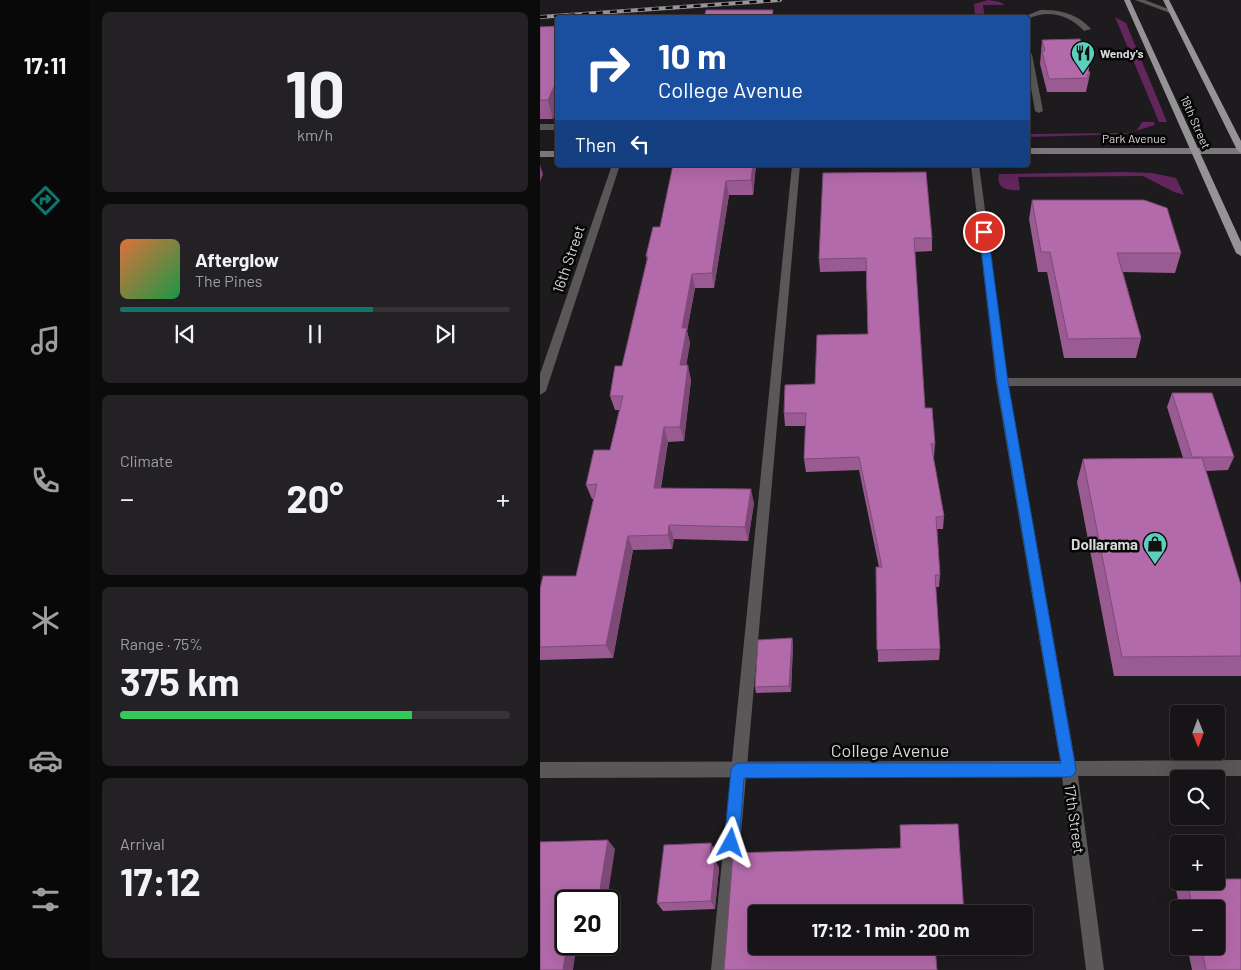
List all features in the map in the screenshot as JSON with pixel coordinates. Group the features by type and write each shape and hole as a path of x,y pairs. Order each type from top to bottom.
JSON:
{"main road":[{"name":"18th Street","path":"1128,0 1241,253"},
{"name":"18th Street","path":"1166,0 1241,150"}],"street":[{"path":"1138,0 1172,12"},
{"path":"1030,16 1040,13 1062,14 1078,19 1087,29"},
{"path":"1030,64 1039,111"},
{"path":"540,127 555,127"},
{"name":"Park Avenue","path":"1030,151 1241,150"},
{"path":"540,154 555,154"},
{"name":"16th Street","path":"540,391 615,167"},
{"path":"720,970 796,167"},
{"name":"17th Street","path":"975,167 1002,382 1069,770 1095,970"},
{"path":"1002,382 1241,382"},
{"name":"College Avenue","path":"540,770 1069,770 1241,768"}],"shaded area":[{"path":"988,0 1005,5 983,5 985,15 975,15 974,4"},
{"path":"1115,17 1126,23 1167,122 1159,122"},
{"path":"1142,122 1154,122 1155,125 1125,134 1030,137 1030,134 1126,133 1137,130"},
{"path":"1152,173 1176,178 1184,195 1143,176 1018,177 1020,190 1004,188 999,183 999,174"}],"building":[{"path":"706,10 773,10 772,15 705,15"},
{"path":"555,26 555,85 548,100 540,100 540,27"},
{"path":"1080,39 1089,67 1087,67 1090,74 1087,75 1089,78 1049,79 1042,51 1045,51 1042,40"},
{"path":"673,167 753,167 751,180 726,181 712,273 692,274 682,328 687,328 680,365 688,365 680,427 664,427 654,488 751,489 745,527 669,525 668,535 628,536 606,645 540,647 540,589 543,576 576,576 597,484 586,485 594,450 610,450 623,396 610,396 615,366 622,366 653,227 660,227"},
{"path":"926,172 932,238 914,238 925,408 932,408 935,444 931,444 944,516 936,517 940,575 935,575 940,649 877,650 876,567 882,567 859,457 804,459 806,413 784,413 785,385 815,384 817,335 868,334 866,258 819,259 823,173"},
{"path":"1032,200 1144,200 1167,208 1181,253 1117,253 1141,338 1068,339 1050,252 1041,252"},
{"path":"1172,393 1212,393 1234,457 1192,457"},
{"name":"Dollarama","path":"1202,458 1241,585 1241,656 1122,657 1083,459"},
{"path":"792,638 789,686 755,687 758,640"},
{"path":"958,824 963,905 748,905 748,955 936,955 937,970 724,970 733,853 901,848 900,825"},
{"path":"608,840 600,890 555,890 555,955 565,955 563,970 540,970 540,842"},
{"path":"711,843 710,860 715,859 711,901 657,903 664,845"},
{"path":"1225,879 1241,879 1241,970 1206,970 1203,955 1225,955 1225,900 1191,900 1189,890 1225,890"}],"railway":[{"path":"568,15 780,0"},
{"path":"540,17 555,16"}],"place":[{"name":"Wendy's","path":"1083,74"},
{"name":"Dollarama","path":"1155,565"}],"route":[{"path":"731,843 738,770 1069,770 1002,382 984,232"}]}
